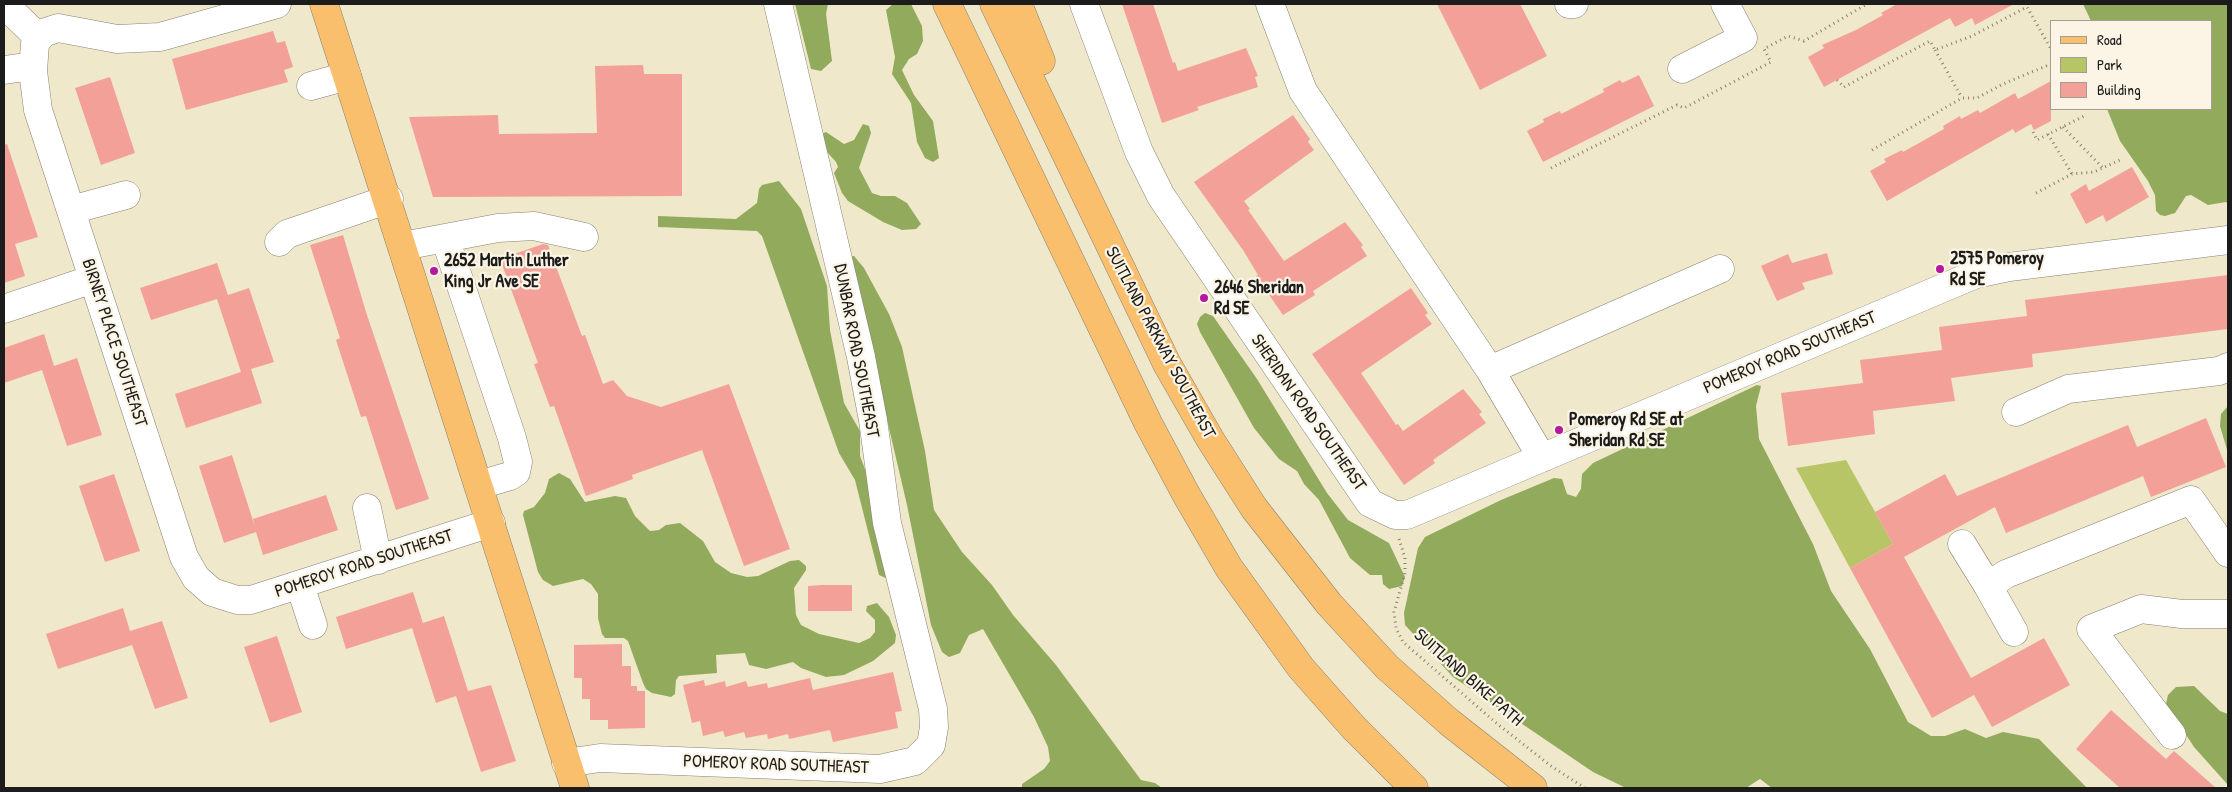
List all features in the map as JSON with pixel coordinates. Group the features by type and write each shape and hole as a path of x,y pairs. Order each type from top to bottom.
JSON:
{"main road":[{"path":"324,4 389,199 575,788"},
{"path":"947,4 1148,422 1229,568 1301,668 1354,728 1414,788"},
{"name":"SUITLAND PARKWAY SOUTHEAST","path":"994,4 1147,325 1187,401 1230,472 1277,540 1328,604 1416,694 1481,749 1534,788"},
{"path":"1018,4 1040,59 1072,168"}],"street":[{"path":"4,4 35,55"},
{"path":"4,70 35,55 43,33 58,28 117,38 151,38 276,4"},
{"name":"DUNBAR ROAD SOUTHEAST","path":"778,4 861,357 873,420 887,523 930,698"},
{"name":"SHERIDAN ROAD SOUTHEAST","path":"1084,4 1139,152 1161,196 1370,503"},
{"path":"1270,4 1302,91 1490,370 1542,458"},
{"path":"1569,4 1574,4"},
{"path":"1682,69 1743,38 1725,4"},
{"name":"BIRNEY PLACE SOUTHEAST","path":"35,55 38,110 184,557 204,586 222,597 237,600"},
{"path":"311,86 347,76"},
{"path":"72,210 126,195"},
{"path":"279,242 286,234 389,199"},
{"path":"403,246 498,228 534,226 584,237"},
{"path":"445,238 512,438 518,462 516,472 510,476 479,485"},
{"name":"POMEROY ROAD SOUTHEAST","path":"1370,503 1395,515 1407,515 1976,274 2009,266 2228,240"},
{"path":"1490,370 1720,269"},
{"path":"4,309 93,279"},
{"path":"2016,412 2068,389 2219,371 2228,367"},
{"path":"1988,586 2006,574 2191,500 2228,553"},
{"path":"367,508 378,560"},
{"name":"POMEROY ROAD SOUTHEAST","path":"237,600 261,598 491,523"},
{"path":"1962,544 2014,632"},
{"path":"300,586 313,625"},
{"path":"2172,735 2091,629 2141,609 2182,614 2228,614"},
{"name":"POMEROY ROAD SOUTHEAST","path":"566,763 600,758 880,769 894,767 915,761 931,745 934,718 930,698"}],"path":[{"path":"1551,168 1676,105 1684,108 1771,62 1764,49 1788,36 1804,40 1867,4"},
{"path":"1935,50 1972,36 2027,7 2050,47"},
{"path":"1838,80 1844,87 1930,41 1962,98"},
{"path":"1872,150 1962,98 1977,98 2003,84 2050,64"},
{"path":"2033,132 2037,140 2086,115"},
{"path":"2062,127 2103,168"},
{"path":"2048,134 2072,174"},
{"path":"2036,193 2072,174 2094,172 2120,160"},
{"name":"SUITLAND BIKE PATH","path":"1397,535 1405,558 1406,573 1394,612 1396,628 1403,642 1495,722 1551,766 1585,788"}],"green space":[{"path":"795,4 828,4 826,14 832,61 821,71 811,69"},
{"path":"893,4 911,4 922,26 923,41 917,54 909,59 902,70 914,95 933,121 939,158 933,162 925,158 917,142 911,103 892,74 895,57 886,10"},
{"path":"2083,4 2228,5 2228,204 2226,202 2208,205 2191,195 2186,196 2175,213 2165,216 2160,215 2156,211 2155,195 2148,181 2120,141 2107,110 2212,110 2212,20 2091,20"},
{"path":"863,124 869,126 871,133 859,168 872,193 881,196 895,196 907,203 921,224 916,229 902,230 883,222 848,201 842,193 834,173 838,167 827,152 820,135 826,132 844,144 854,140"},
{"path":"779,181 801,209 827,286 830,330 844,403 860,431 860,456 880,509 888,579 879,575 855,480 839,453 762,236 757,231 658,227 658,216 736,219 757,203 759,189 762,185"},
{"path":"854,256 864,268 889,314 902,347 925,451 934,510 962,552 992,585 1013,615 1056,665 1141,780 1155,783 1162,788 1022,788 1022,784 1044,769 1050,761 1048,747 1034,717 983,629 969,635 960,653 949,657 942,652 931,625 907,505 849,257"},
{"path":"1205,313 1213,316 1257,379 1327,493 1348,520 1389,543 1405,577 1402,586 1389,589 1383,584 1382,575 1370,575 1350,558 1319,500 1304,484 1297,471 1279,459 1254,428 1200,332 1197,324 1200,317"},
{"path":"1757,385 1761,386 1756,406 1759,439 1813,544 1831,591 1870,649 1908,722 1931,736 1945,736 1965,729 1986,738 2003,732 2039,739 2087,788 1772,788 1760,779 1746,788 1626,788 1593,772 1453,677 1405,625 1404,613 1418,548 1425,537 1501,500 1554,478 1562,479 1567,494 1576,497 1581,489 1582,474 1593,463"},
{"path":"2228,406 2228,453 2220,426 2221,414"},
{"path":"1846,460 1893,544 1850,568 1796,468"},
{"path":"559,473 570,479 585,502 615,496 626,498 635,516 650,531 659,530 666,525 680,523 703,541 715,562 731,573 747,577 758,576 790,561 799,560 806,566 806,570 794,588 796,615 801,625 819,634 859,643 870,638 875,632 875,620 866,611 867,606 877,603 889,617 896,635 895,643 873,661 844,675 826,677 801,668 793,662 766,669 749,665 745,653 716,655 717,673 679,676 676,680 675,694 671,697 652,693 646,689 643,683 628,641 624,638 605,638 602,634 598,618 598,594 591,584 583,579 553,586 543,580 538,572 523,515 524,511 534,507 545,493 549,479"},
{"path":"2194,686 2220,711 2228,714 2228,785 2194,747 2166,704 2168,695 2176,687"}],"building":[{"path":"1122,4 1153,4 1173,63 1175,62 1178,71 1246,48 1258,76 1255,77 1258,87 1197,107 1199,110 1162,123"},
{"path":"1437,4 1520,4 1547,56 1480,90"},
{"path":"1897,4 2014,4 1975,25 1972,18 1955,27 1950,18 1824,87 1808,57 1824,48 1822,45 1856,30 1883,15 1881,13"},
{"path":"273,31 277,43 285,41 293,67 284,70 288,82 186,110 172,59"},
{"path":"643,65 644,74 682,74 682,196 433,197 409,117 498,115 499,134 597,133 595,66"},
{"path":"1639,75 1654,106 1543,162 1527,131 1544,122 1543,119 1560,111 1561,114 1604,92 1603,89 1620,80 1622,83"},
{"path":"110,77 135,153 101,165 75,88"},
{"path":"2050,82 2051,121 2034,130 2031,124 2015,133 2013,129 1887,201 1870,171 1886,162 1884,159 1902,150 1903,152 1944,129 1943,126 1960,116 1961,119 1978,110 1980,113 2015,93 2018,99"},
{"path":"1293,115 1310,139 1308,142 1314,150 1244,201 1250,209 1248,210 1284,261 1345,222 1363,245 1361,247 1367,256 1313,291 1315,295 1283,315 1256,276 1258,275 1243,250 1194,182"},
{"path":"7,144 38,237 15,244 25,276 4,283 4,145"},
{"path":"2132,167 2149,197 2106,222 2103,215 2086,224 2070,194 2086,184 2089,191"},
{"path":"343,235 366,312 429,499 396,510 366,416 361,417 336,340 340,338 310,245"},
{"path":"543,244 548,245 582,336 585,335 603,384 613,380 627,396 661,407 729,384 790,549 744,566 702,450 632,475 633,479 586,496 554,406 550,407 534,364 538,363 500,259"},
{"path":"1827,253 1833,274 1802,283 1805,289 1777,301 1761,266 1788,254 1792,263"},
{"path":"217,263 228,295 249,288 274,362 251,369 262,403 186,428 175,394 241,372 217,299 151,320 140,288"},
{"path":"2228,275 2228,329 2032,354 2033,367 1951,378 1955,401 1873,411 1875,434 1788,446 1781,393 1863,383 1860,360 1942,350 1939,327 2027,316 2025,300"},
{"path":"1411,288 1428,313 1425,315 1432,324 1361,373 1396,425 1398,424 1403,431 1463,389 1482,412 1479,414 1486,423 1433,460 1435,463 1404,485 1312,354"},
{"path":"44,334 54,366 77,358 102,435 67,446 42,370 4,383 4,348"},
{"path":"2206,418 2226,467 2151,497 2143,476 2006,533 1995,507 1904,557 1971,678 2044,638 2070,685 1992,727 1974,695 1932,718 1850,568 1893,544 1875,512 1945,474 1957,496 2128,425 2137,447"},
{"path":"232,455 255,527 253,519 326,495 338,530 263,555 256,532 224,543 199,466"},
{"path":"114,474 140,551 105,562 79,486"},
{"path":"852,585 852,611 808,611 808,586"},
{"path":"413,592 423,623 444,616 468,691 491,685 516,761 481,772 456,696 436,703 412,628 346,649 336,617"},
{"path":"123,608 130,631 162,621 188,698 155,709 132,645 58,669 46,634"},
{"path":"277,636 302,712 270,723 244,647"},
{"path":"622,644 622,666 631,666 631,686 637,686 637,691 645,691 645,728 608,729 608,720 590,720 590,699 582,699 582,678 574,678 574,645"},
{"path":"893,672 902,711 895,712 898,728 833,742 830,730 789,739 788,734 768,739 767,734 746,738 744,732 725,737 723,731 703,736 700,721 692,723 683,685 704,680 705,686 725,681 726,687 746,681 748,687 767,683 768,688 810,678 813,690"},
{"path":"2111,710 2166,759 2174,751 2216,788 2120,788 2076,749"}],"place":[{"name":"2575 Pomeroy Rd SE","path":"1940,269"},
{"name":"2652 Martin Luther King Jr Ave SE","path":"434,271"},
{"name":"2646 Sheridan Rd SE","path":"1204,298"},
{"name":"Pomeroy Rd SE at Sheridan Rd SE","path":"1559,430"}]}
